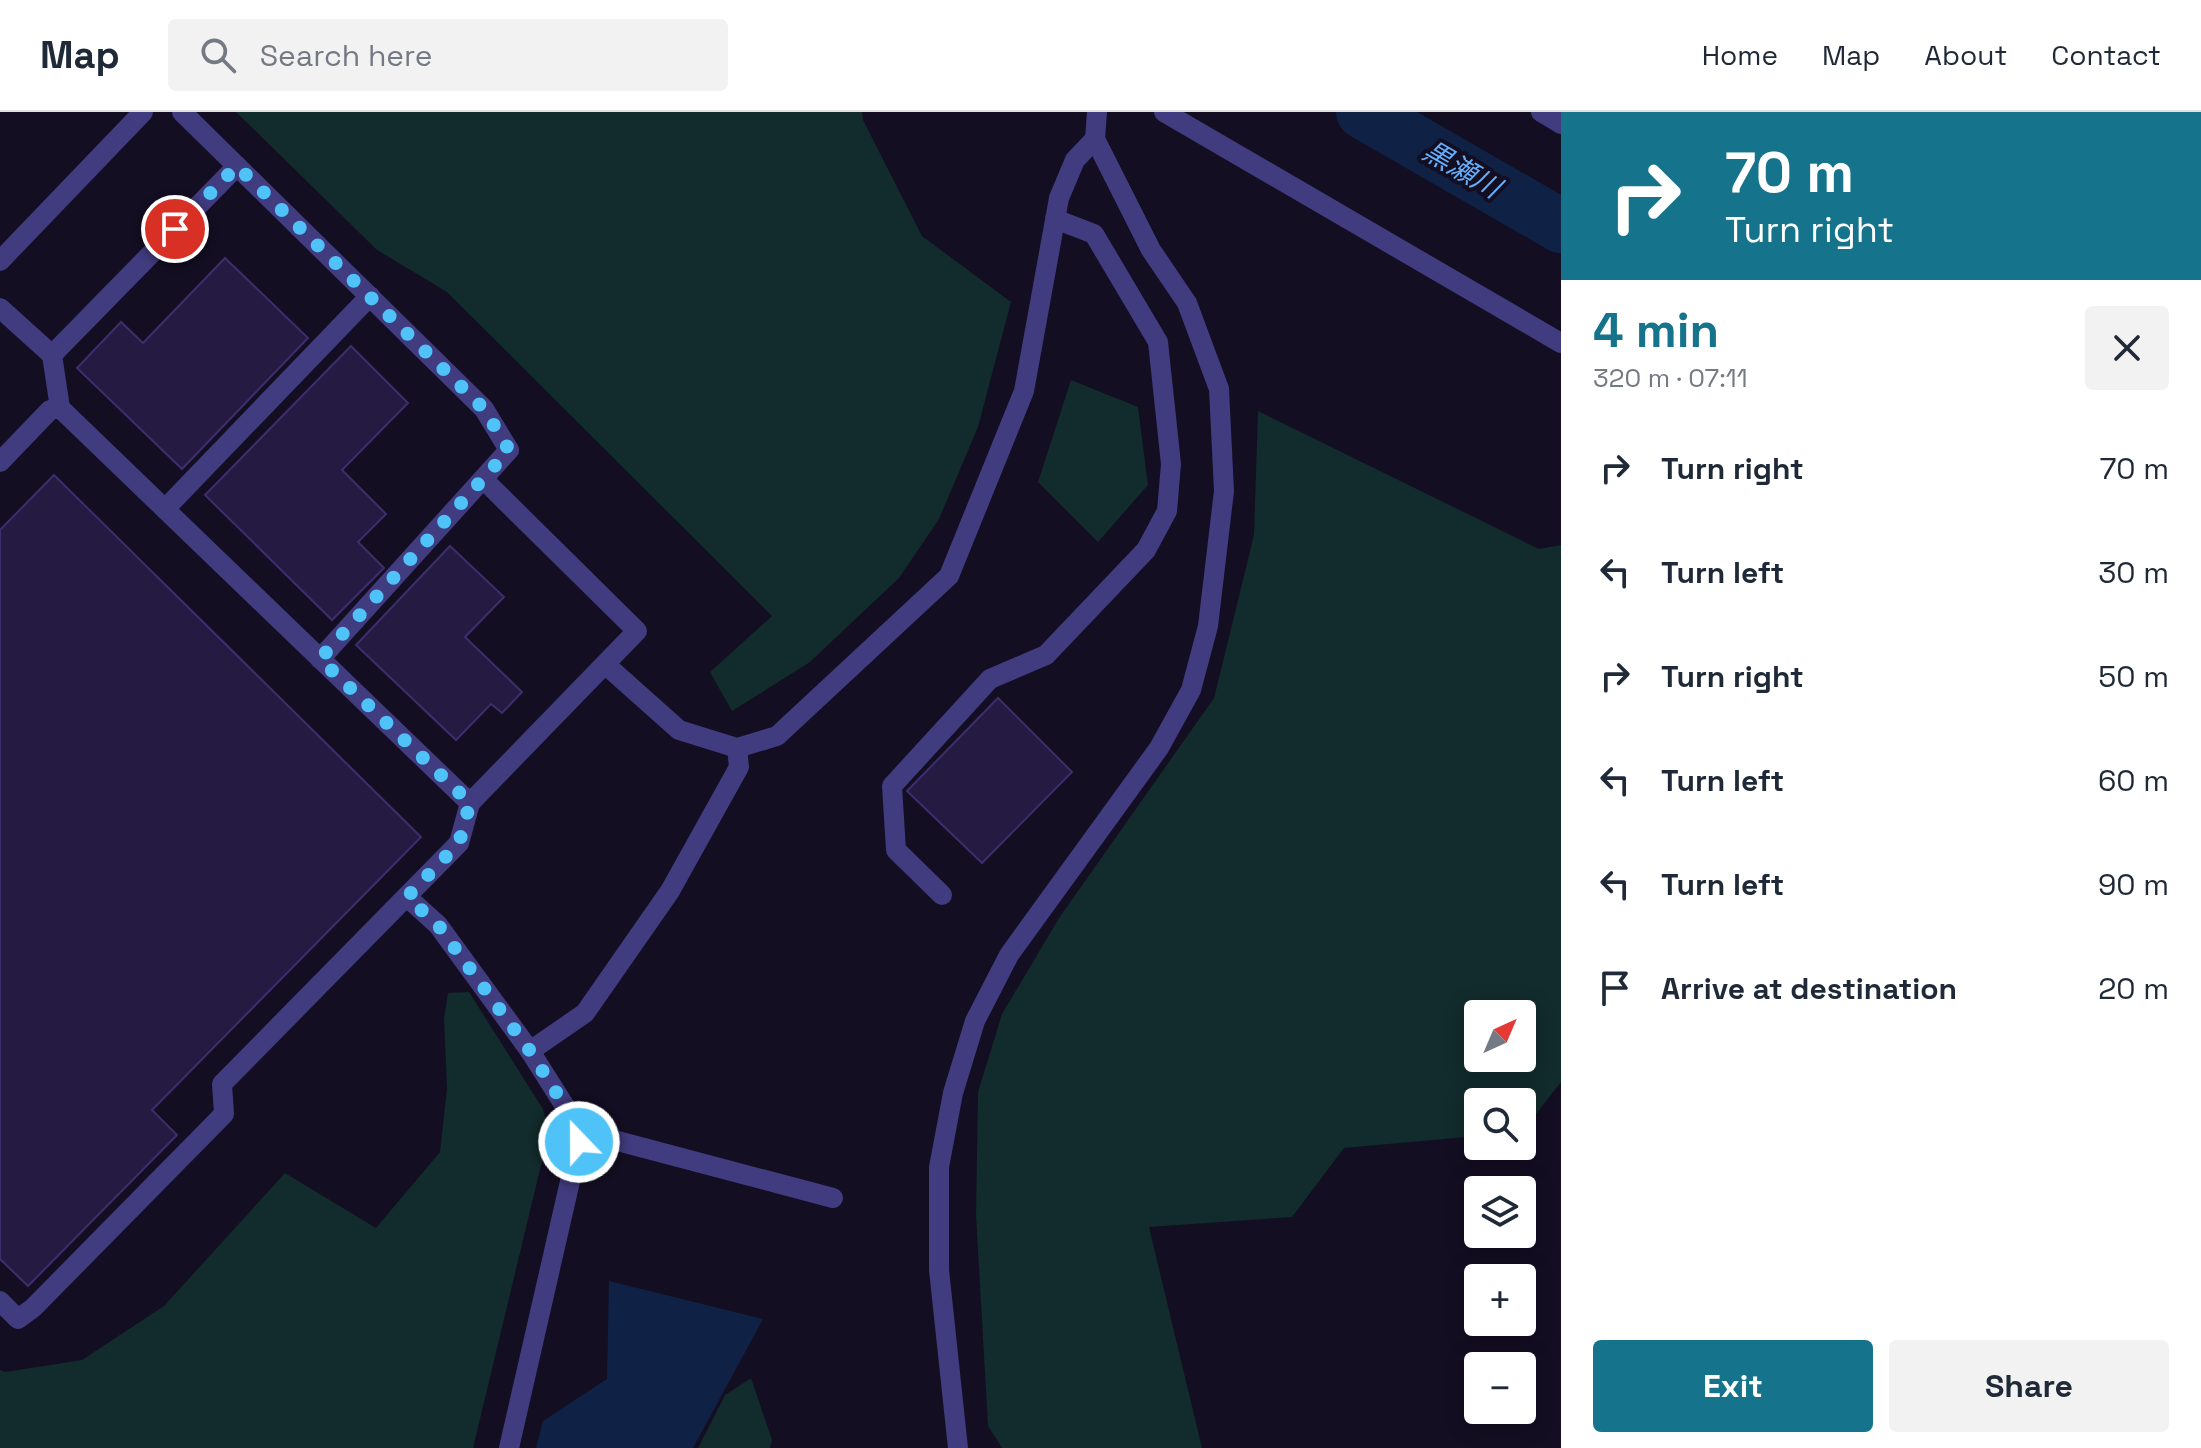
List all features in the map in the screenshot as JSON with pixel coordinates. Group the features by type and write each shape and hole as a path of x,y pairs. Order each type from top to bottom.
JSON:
{"street":[{"path":"0,261 143,112"},
{"path":"182,112 484,409 509,450 320,659"},
{"path":"958,1448 939,1270 939,1167 953,1093 975,1021 1009,955 1159,748 1191,690 1208,626 1224,491 1219,389 1187,303 1151,250 1095,139 1097,112"},
{"path":"1164,112 1561,343"},
{"path":"1541,112 1561,124"},
{"path":"606,665 679,730 737,748 777,736 949,576 1024,391 1059,198 1075,160 1095,139"},
{"path":"52,355 237,166"},
{"path":"942,895 896,850 892,786 990,679 1046,655 1146,550 1167,511 1171,464 1158,342 1094,234 1055,219"},
{"path":"165,509 370,296"},
{"path":"0,308 52,355 60,408 470,803"},
{"path":"0,462 50,410 60,408"},
{"path":"0,1331 33,1308 59,1284 224,1114 222,1084 459,843 470,803 637,631 483,479"},
{"path":"530,1051 585,1013 670,891 739,767 737,748"},
{"path":"407,897 438,925 530,1051 573,1119 579,1142 509,1448"},
{"path":"576,1130 833,1198"},
{"path":"0,1301 18,1319"}],"green space":[{"path":"236,112 862,112 863,120 922,236 1011,302 978,427 939,519 899,578 810,662 732,711 710,672 772,616 447,292 377,250"},
{"path":"1071,380 1138,407 1148,485 1098,542 1038,482"},
{"path":"1258,411 1539,549 1561,545 1561,1082 1536,1114 1536,1088 1464,1088 1464,1137 1344,1148 1292,1217 1149,1227 1202,1448 1002,1448 988,1426 976,1215 978,1092 1002,1014 1059,918 1214,698 1254,535"},
{"path":"469,992 543,1109 549,1132 473,1448 0,1448 0,1370 5,1372 82,1360 164,1306 285,1173 376,1228 440,1152 447,1088 444,1018 448,993"},
{"path":"751,1378 772,1440 770,1448 698,1448 725,1395"}],"water":[{"path":"609,1281 763,1319 693,1448 536,1448 543,1421 607,1379"}],"building":[{"path":"225,258 308,338 182,469 77,368 121,322 143,343"},
{"path":"351,346 408,403 342,470 386,514 358,542 384,568 332,620 205,495"},
{"path":"54,475 421,837 152,1110 177,1135 28,1286 0,1259 0,530"},
{"path":"450,546 504,597 465,637 522,692 502,713 491,704 456,740 356,645"},
{"path":"998,698 1072,772 982,863 907,791"}],"waterway":[{"name":"黒瀬川","path":"1363,112 1561,226"}],"route":[{"path":"175,229 237,166 484,409 509,450 320,659 470,803 459,843 407,897 438,925 530,1051 573,1119 579,1142"}]}
